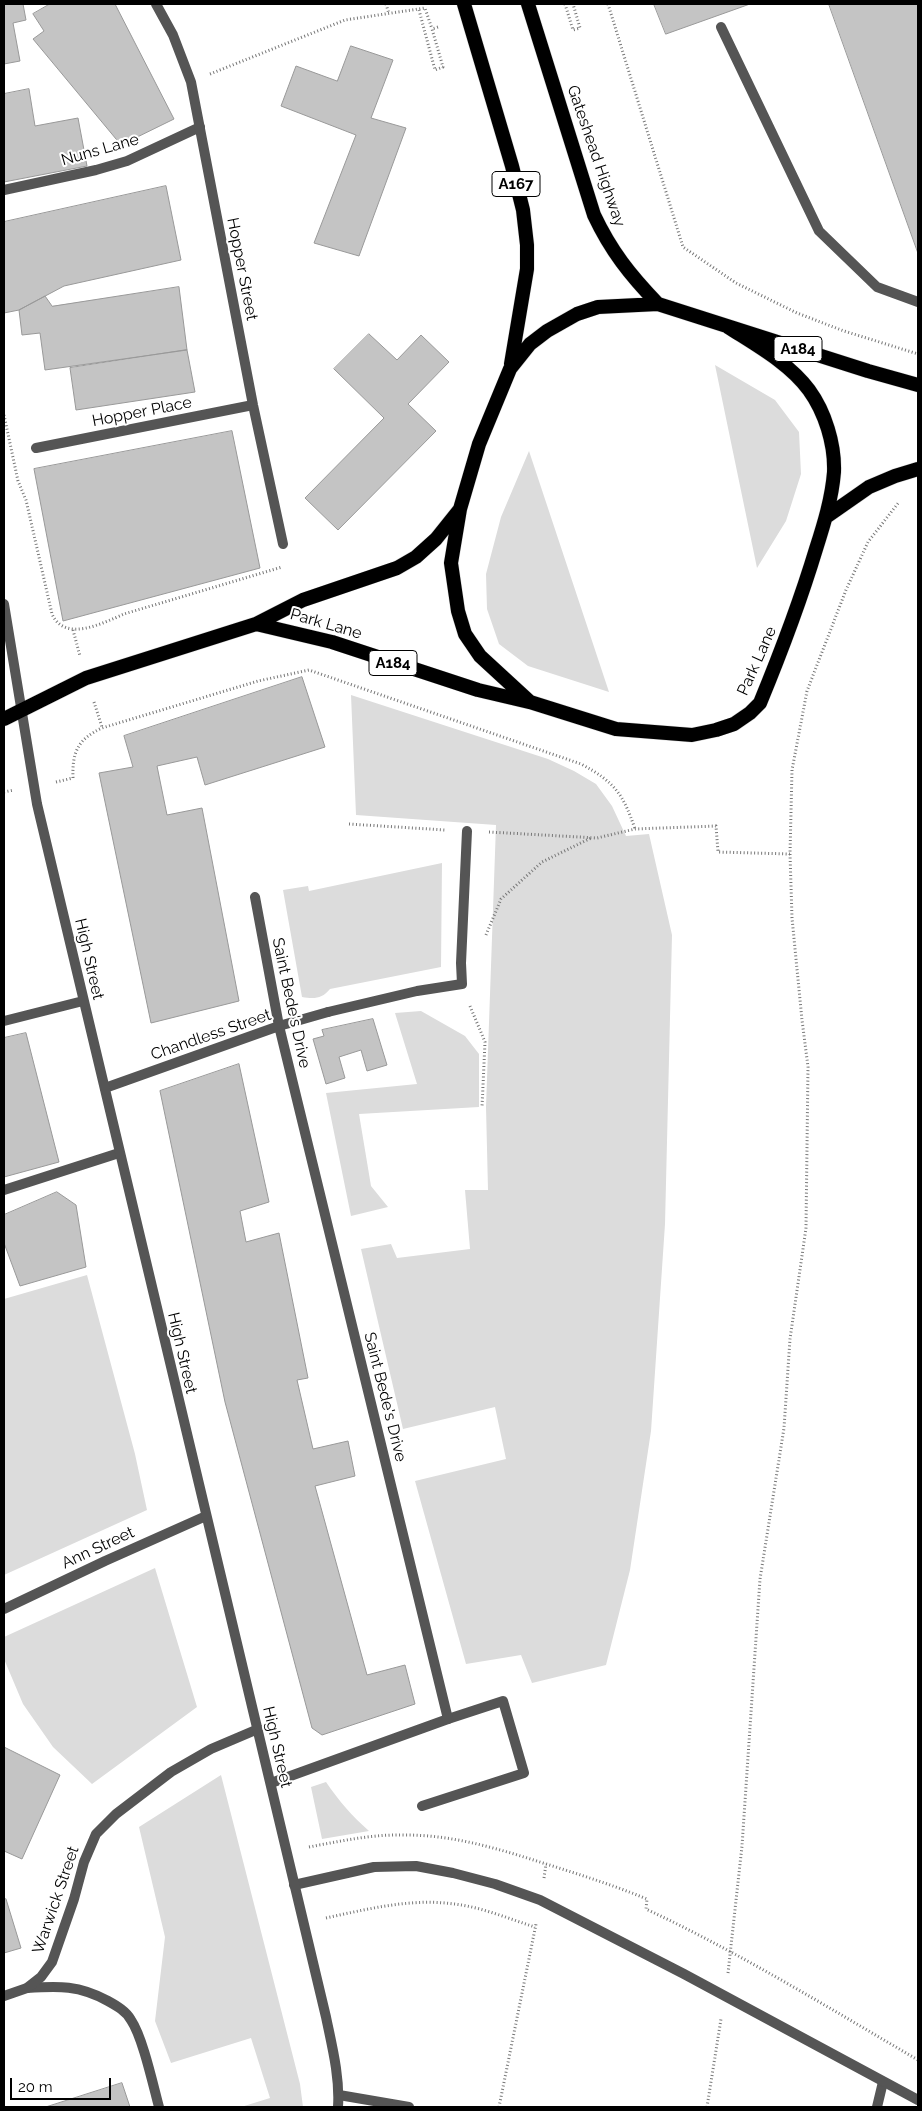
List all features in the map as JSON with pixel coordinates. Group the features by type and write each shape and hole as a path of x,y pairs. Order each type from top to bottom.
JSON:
{"highway":[{"name":"A167","path":"464,4 512,166 524,219 528,269 510,369"},
{"name":"Gateshead Highway","path":"528,4 594,215 623,267 658,304"},
{"name":"Park Lane","path":"530,702 480,656 465,634 458,611 451,563 460,509 479,444 510,369 520,354 530,344 547,331 576,314 598,307 658,304 868,371 918,384"},
{"name":"Park Lane","path":"256,624 332,642 478,690 530,702 616,729 692,735 734,724 760,703 800,604 826,517 834,473 834,454 820,408 808,389 764,349 728,327"},
{"path":"826,517 869,487 918,469"},
{"name":"Park Lane","path":"4,719 86,678 256,624 303,600 397,568 416,557 436,539 460,509"}],"street":[{"name":"Hopper Street","path":"156,4 173,35 191,82 253,405 283,544"},
{"path":"721,27 819,231 877,287 918,302"},
{"name":"Nuns Lane","path":"4,190 128,161 200,127"},
{"name":"Hopper Place","path":"36,448 253,405"},
{"name":"High Street","path":"4,604 37,804 326,2017 339,2095 338,2107"},
{"path":"462,984 461,963 467,831"},
{"name":"Saint Bede's Drive","path":"255,897 279,1026 448,1719"},
{"name":"Chandless Street","path":"105,1088 279,1026 328,1012 417,991 462,984"},
{"path":"4,1021 83,1001"},
{"path":"4,1190 119,1152"},
{"name":"Ann Street","path":"4,1609 105,1560 206,1516"},
{"path":"270,1783 503,1701 524,1773 422,1806"},
{"name":"Warwick Street","path":"4,1996 27,1988 41,1976 52,1962 84,1862 96,1834 116,1814 171,1772 211,1749 258,1729"},
{"path":"294,1885 374,1867 416,1866 453,1872 495,1884 540,1900 684,1974 918,2100"},
{"path":"27,1988 60,1986 77,1988 97,1995 124,2012 132,2021 138,2036 159,2107"},
{"path":"876,2107 883,2082"},
{"path":"339,2095 409,2107"}],"path":[{"path":"386,4 389,14"},
{"path":"565,4 573,30 580,28 573,4"},
{"path":"608,4 683,247 736,283 797,313 844,331 918,354"},
{"path":"191,82 345,20 425,8 443,67 435,70 418,10"},
{"path":"432,29 438,27"},
{"path":"4,415 18,480 26,500 52,614 55,622 62,628 73,630 99,624 124,614 288,565 283,544"},
{"path":"731,1952 751,1724 760,1579 784,1428 790,1339 806,1228 808,1067 792,918 790,854 792,770 807,691 846,590 868,542 898,503 904,500"},
{"path":"73,778 76,752 88,734 102,728 258,681 309,670 581,764 598,773 617,788 627,804 635,829"},
{"path":"597,838 635,829 716,826 718,852 790,854"},
{"path":"461,963 482,946 501,899 542,862 592,838"},
{"path":"462,984 484,1042 482,1107"},
{"path":"564,1869 648,1898 646,1909 731,1952 918,2060"},
{"path":"303,1922 402,1904 428,1902 464,1906 535,1927 499,2107"},
{"path":"707,2107 712,2079"}],"shaded area":[{"path":"715,365 775,400 799,432 801,474 786,521 757,568"},
{"path":"529,451 609,692 528,666 499,644 487,609 486,574 501,517"},
{"path":"351,695 548,759 596,784 612,806 626,836 649,834 672,935 665,1224 651,1431 630,1570 606,1665 532,1683 521,1655 466,1664 415,1481 506,1459 495,1407 403,1429 361,1249 391,1244 397,1258 470,1249 465,1190 488,1190 486,1107 496,825 356,815"},
{"path":"442,863 441,967 330,989 318,998 302,997 283,890 308,886 309,891"},
{"path":"421,1011 465,1036 479,1054 479,1107 359,1114 371,1186 388,1207 351,1216 326,1093 417,1084 395,1013"},
{"path":"87,1275 135,1454 147,1510 4,1575 4,1299"},
{"path":"155,1568 197,1707 92,1784 53,1747 23,1704 4,1659 4,1637"},
{"path":"221,1775 300,2084 303,2107 241,2107 270,2098 251,2038 171,2063 155,2021 165,1937 139,1827"},
{"path":"326,1782 346,1808 369,1831 322,1839 311,1787"}],"building":[{"path":"4,4 23,4 26,20 13,23 20,61 4,64"},
{"path":"50,4 115,4 174,119 121,145 33,39 44,31 33,14"},
{"path":"654,4 750,4 666,34"},
{"path":"829,4 918,4 918,253"},
{"path":"351,46 393,60 371,118 406,128 359,256 314,243 356,135 281,106 296,66 337,81"},
{"path":"29,89 35,126 78,118 87,166 4,182 4,94"},
{"path":"166,186 181,260 64,286 19,310 4,313 4,222"},
{"path":"179,287 187,350 45,370 40,333 22,335 19,310 45,296 52,306"},
{"path":"369,334 397,360 421,335 449,362 408,404 436,431 338,530 305,498 384,418 334,369"},
{"path":"187,350 195,392 76,410 70,368"},
{"path":"232,431 260,568 63,621 34,469"},
{"path":"302,677 325,747 205,785 197,757 157,766 167,815 202,808 239,1001 151,1023 99,773 133,767 124,736"},
{"path":"373,1019 387,1065 367,1071 361,1050 339,1057 345,1078 326,1084 313,1039 324,1036 322,1030"},
{"path":"26,1033 59,1162 4,1177 4,1038"},
{"path":"239,1064 269,1202 240,1211 246,1242 279,1233 308,1378 297,1380 313,1449 348,1441 355,1476 315,1486 367,1675 405,1665 415,1704 322,1735 312,1728 225,1402 160,1091"},
{"path":"57,1192 76,1205 86,1267 20,1286 4,1243 4,1215"},
{"path":"4,1747 60,1775 22,1859 4,1851"},
{"path":"6,1899 21,1948 4,1953 4,1900"},
{"path":"122,2083 130,2107 46,2107"}]}
